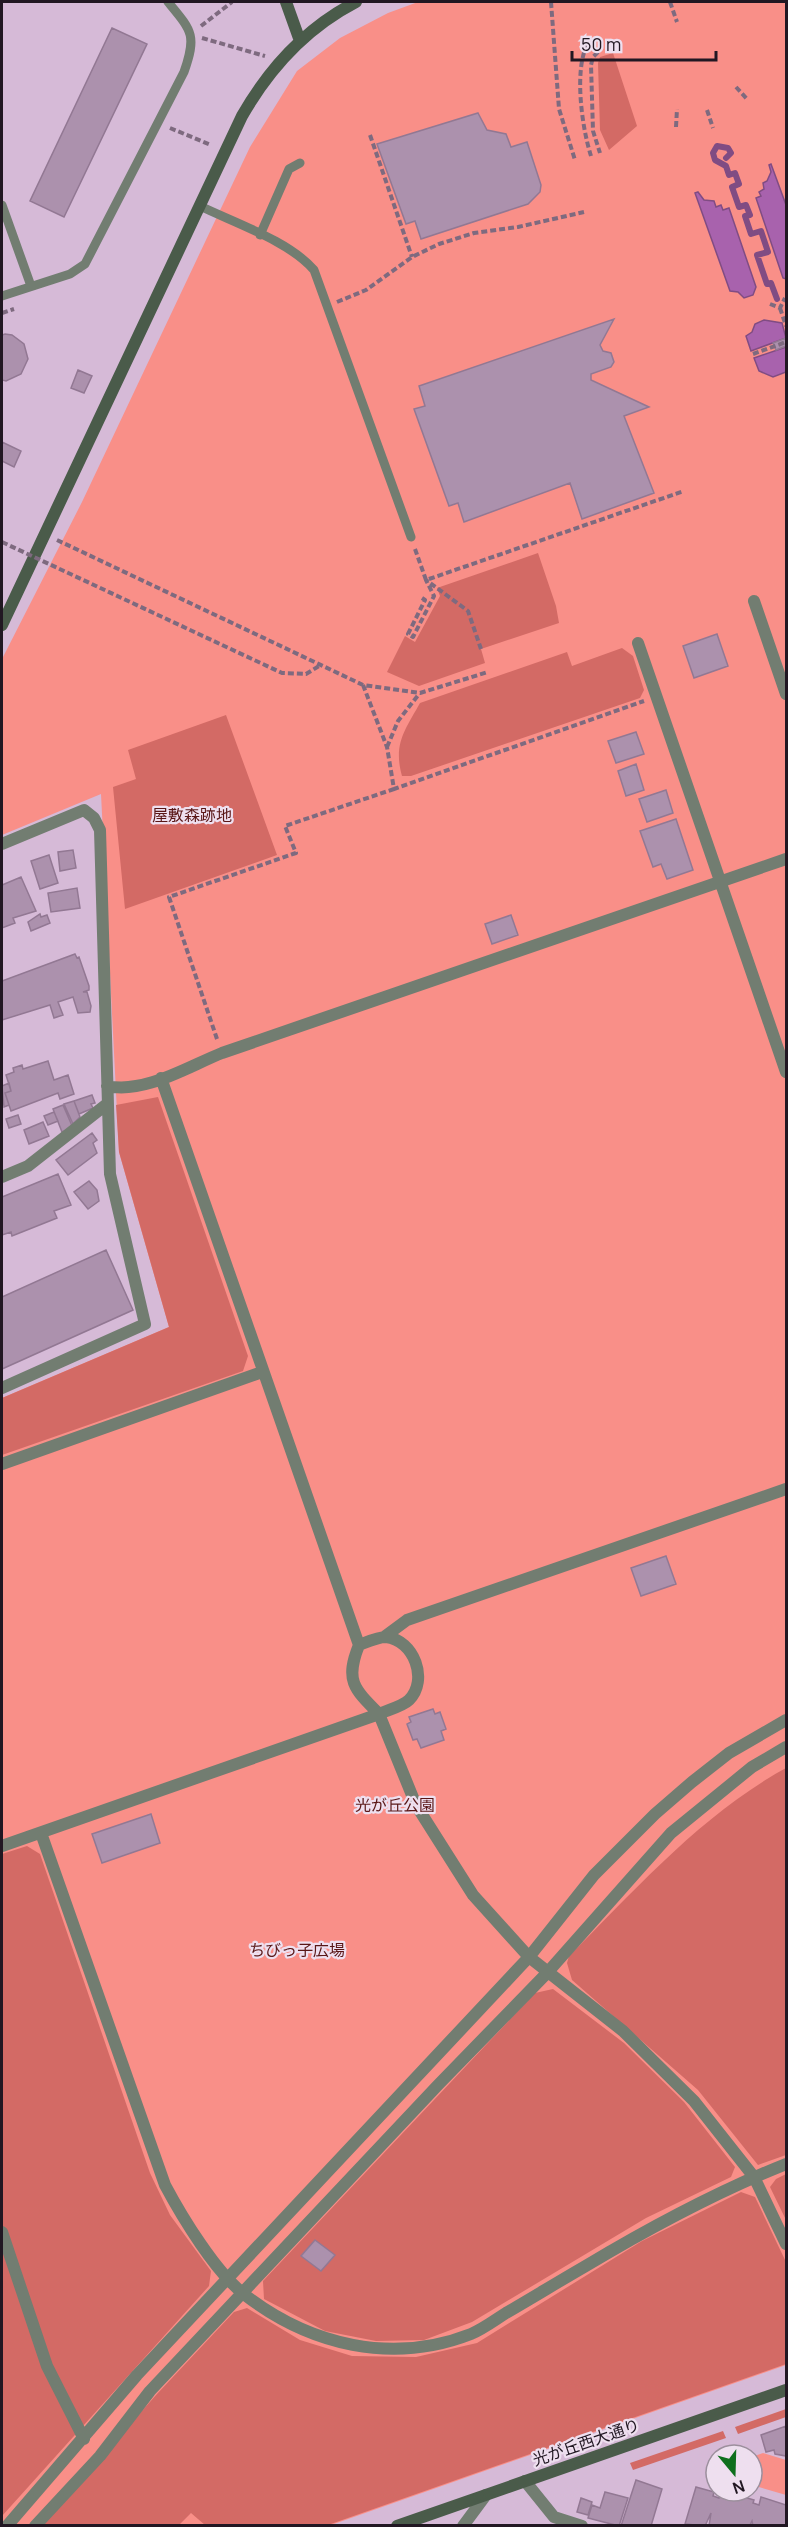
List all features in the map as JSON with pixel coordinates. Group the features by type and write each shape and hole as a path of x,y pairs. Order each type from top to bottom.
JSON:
{"street":[{"path":"286,2 300,41"},
{"path":"2,625 242,116 255,93 277,63 300,41 329,17 357,2"},
{"path":"754,602 786,694"},
{"path":"638,643 786,1072"},
{"path":"2,844 84,810 94,818 100,830 110,1174 145,1324 2,1388"},
{"path":"106,1086 120,1089 140,1086 222,1053 786,859"},
{"path":"161,1078 359,1645 350,1668 355,1685 379,1714 416,1805 473,1895 529,1957 623,2031 678,2085 723,2135 754,2177 786,2244"},
{"path":"2,1177 28,1166 107,1104"},
{"path":"2,1464 262,1372"},
{"path":"359,1645 384,1637 407,1620 786,1490"},
{"path":"2,1846 379,1714 409,1700 419,1682 414,1656 397,1640 384,1637"},
{"path":"7,2526 137,2375 529,1957 594,1875 655,1814 729,1753 786,1720"},
{"path":"35,2526 100,2456 150,2391 244,2295 438,2085 547,1973 671,1833 752,1767 786,1747"},
{"path":"41,1833 165,2185 180,2213 227,2278 244,2295 303,2331 322,2339 371,2350 417,2348 472,2334 639,2234 754,2177 786,2164"},
{"path":"2,2232 47,2366 84,2439"},
{"name":"光が丘西大通り","path":"406,2524 786,2390"},
{"path":"525,2481 554,2517 582,2526"},
{"path":"463,2526 486,2495"}],"lane":[{"path":"2,296 70,274 85,264 184,72 193,46 191,34 168,2"},
{"path":"260,235 289,169 300,163"},
{"path":"2,205 31,286"},
{"path":"200,206 303,258 314,270 329,306 411,537"}],"path":[{"path":"191,34 232,2"},
{"path":"551,2 559,109 575,160"},
{"path":"670,2 677,22"},
{"path":"191,34 265,56"},
{"path":"591,156 584,134 581,66 588,45 595,42"},
{"path":"598,52 593,57 591,65 592,131 600,153"},
{"path":"736,87 747,99"},
{"path":"676,127 677,109"},
{"path":"707,110 713,128"},
{"path":"157,124 211,145"},
{"path":"370,135 412,257"},
{"path":"329,306 366,290 412,257 440,244 474,233 518,227 584,212"},
{"path":"785,298 780,308 786,326"},
{"path":"770,304 780,308"},
{"path":"753,354 786,342"},
{"path":"426,580 684,492"},
{"path":"46,535 141,582 245,628 319,666 363,685 420,693 488,672"},
{"path":"411,537 434,596 413,637 408,634 425,600 422,598"},
{"path":"2,542 282,673 306,674 319,666"},
{"path":"426,580 468,610 481,649"},
{"path":"363,685 387,747 394,789"},
{"path":"387,747 398,721 420,693"},
{"path":"222,1053 169,897 296,854 285,826 656,697"}],"green space":[{"name":"光が丘公園","path":"418,2 786,2 786,2365 331,2525 2,2525 2,1398 169,1327 119,1152 101,794 2,835 2,659 82,502 250,147 297,71 340,38 388,13"},
{"path":"613,53 637,126 609,150 600,130 598,63 600,57"},
{"path":"538,553 556,606 559,623 481,649 485,663 419,686 387,672 405,636 415,642 440,596 437,588"},
{"path":"622,648 633,656 644,690 640,698 411,776 402,776 400,746 405,730 420,703 567,652 572,666"},
{"name":"屋敷森跡地","path":"226,715 277,855 125,909 113,787 136,779 128,750"},
{"path":"158,1097 248,1356 243,1371 2,1455 2,1398 169,1327 119,1152 116,1105"},
{"path":"786,1768 786,2155 758,2165 698,2090 572,1980 567,1963 569,1956 620,1904 698,1830 755,1786"},
{"path":"27,1846 40,1854 150,2173 170,2215 211,2271 209,2286 2,2516 2,1854"},
{"path":"553,1989 624,2043 684,2102 735,2167 731,2177 646,2218 472,2322 424,2340 376,2341 325,2331 264,2299 263,2281 535,1993"},
{"path":"786,2174 786,2220 770,2187 776,2179"},
{"path":"741,2192 755,2197 786,2262 786,2364 328,2525 205,2525 191,2513 179,2525 40,2526 157,2394 234,2312 247,2308 300,2340 352,2356 416,2357 477,2343 642,2241"},
{"path":"786,2409 786,2417 738,2434 735,2427"},
{"path":"723,2431 726,2438 704,2443 704,2446 633,2470 630,2463"},
{"path":"764,2453 786,2460 786,2495 764,2489"}],"shaded area":[{"path":"771,164 786,205 786,279 783,278 756,198 761,196 759,192 764,189 763,183 767,181 771,172 769,165"},
{"path":"698,192 704,200 714,201 716,207 721,205 723,210 729,208 756,287 753,295 744,298 738,292 730,291 695,193"},
{"path":"764,320 782,323 786,338 751,351 746,336 752,332 755,324"},
{"path":"786,347 786,372 773,377 759,371 754,358"}],"building":[{"path":"112,28 147,44 64,217 30,201"},
{"path":"478,113 487,130 506,134 511,147 527,142 541,185 540,192 528,204 421,239 415,221 406,224 377,144"},
{"path":"614,319 600,345 603,351 611,353 614,362 611,367 591,374 591,380 649,407 624,416 654,493 582,519 570,483 464,522 458,503 449,506 414,409 425,406 419,386"},
{"path":"2,335 12,335 24,344 28,359 21,374 6,381 2,380"},
{"path":"786,338 786,346 776,350 773,343"},
{"path":"78,370 92,376 84,393 71,388"},
{"path":"2,442 21,451 14,467 2,461"},
{"path":"717,634 728,666 694,678 683,646"},
{"path":"636,732 644,754 616,763 608,741"},
{"path":"636,764 644,790 626,796 618,771"},
{"path":"666,790 673,813 647,822 639,799"},
{"path":"676,819 693,870 667,879 661,864 653,867 640,831"},
{"path":"73,850 76,868 60,871 58,852"},
{"path":"49,855 58,883 40,889 31,861"},
{"path":"21,877 36,911 13,918 15,923 2,928 2,885"},
{"path":"77,888 80,908 51,912 48,893"},
{"path":"40,914 41,917 47,915 50,923 31,931 28,922"},
{"path":"511,915 518,935 492,944 485,924"},
{"path":"75,954 77,958 79,957 89,986 89,990 83,992 87,992 91,1006 90,1012 78,1013 73,997 58,1002 63,1015 54,1018 50,1005 2,1020 2,981"},
{"path":"48,1061 54,1080 68,1075 74,1094 60,1099 58,1093 11,1111 5,1093 11,1091 6,1075 14,1072 13,1068 22,1065 23,1069"},
{"path":"9,1083 11,1091 5,1093 9,1105 4,1107 2,1086"},
{"path":"92,1095 95,1103 91,1104 93,1108 79,1114 74,1101"},
{"path":"74,1101 80,1117 73,1124 64,1104"},
{"path":"63,1105 73,1128 62,1132 53,1109"},
{"path":"54,1112 58,1121 48,1125 44,1116"},
{"path":"18,1115 21,1124 9,1128 6,1119"},
{"path":"43,1122 49,1136 29,1144 24,1130"},
{"path":"92,1133 97,1140 93,1143 97,1153 68,1175 56,1160"},
{"path":"58,1174 71,1205 54,1211 57,1218 12,1236 11,1232 2,1235 2,1197"},
{"path":"89,1181 97,1190 99,1201 88,1209 74,1192"},
{"path":"106,1250 133,1310 2,1369 2,1297"},
{"path":"666,1556 676,1584 641,1596 631,1568"},
{"path":"433,1709 435,1714 440,1712 446,1729 441,1731 444,1740 421,1748 417,1739 413,1740 407,1724 411,1722 409,1717"},
{"path":"151,1814 160,1843 102,1863 92,1834"},
{"path":"315,2240 335,2255 321,2271 301,2256"},
{"path":"786,2426 786,2456 775,2454 774,2450 766,2452 761,2435"},
{"path":"636,2480 662,2489 651,2526 621,2526"},
{"path":"696,2487 704,2489 704,2503 759,2505 764,2503 764,2498 786,2505 786,2526 753,2526 752,2521 750,2525 709,2526 711,2513 705,2526 685,2524"},
{"path":"605,2492 628,2498 619,2526 588,2518 592,2505 600,2508"},
{"path":"581,2498 592,2502 588,2515 577,2512"}],"waterway":[{"path":"726,158 731,153 728,148 717,146 713,153 715,160 726,166 729,175 735,173 739,184 732,187 739,207 746,205 750,215 745,216 751,234 761,231 768,252 757,255 767,284 771,283 777,299"}],"park label":[{"name":"ちびっ子広場","path":"297,1950"}]}
